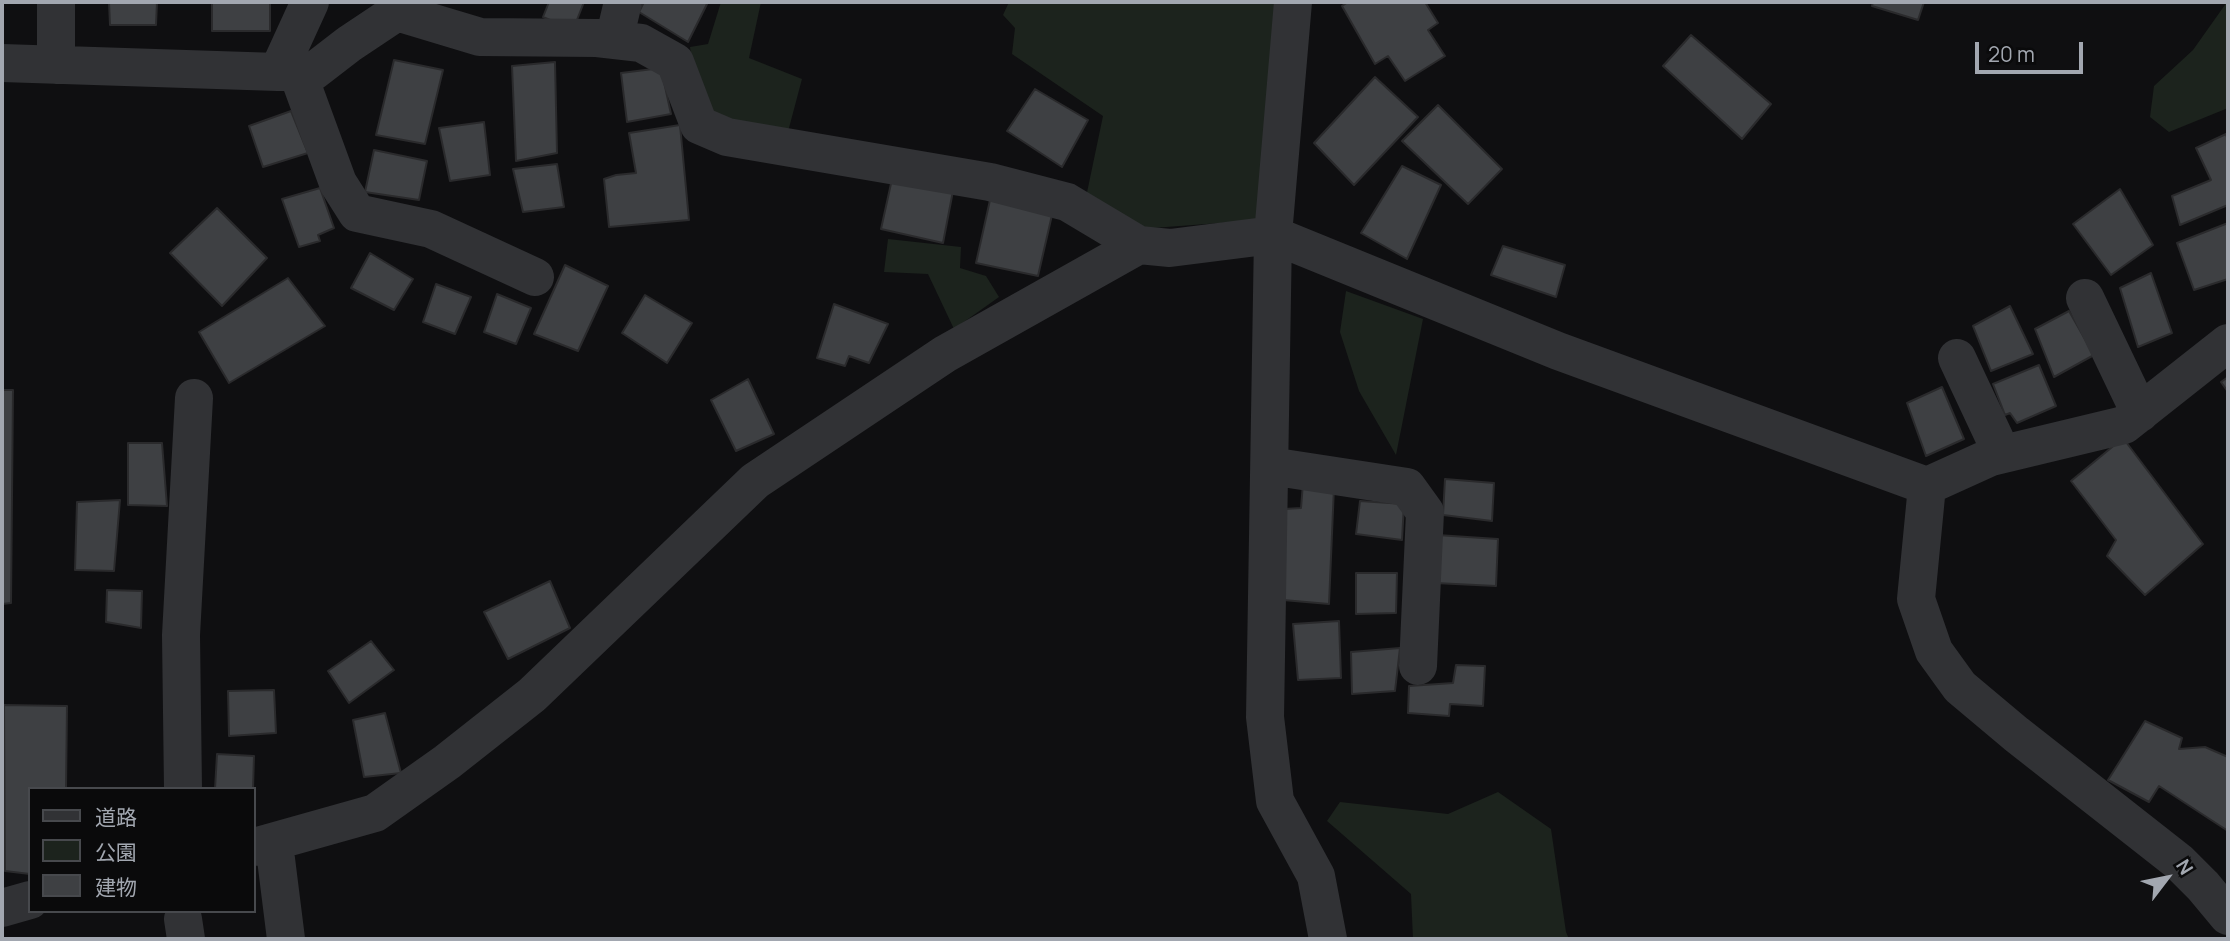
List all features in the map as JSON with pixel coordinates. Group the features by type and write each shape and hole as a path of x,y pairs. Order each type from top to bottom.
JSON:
{"street":[{"path":"56,2 56,65"},
{"path":"310,2 288,71 338,183 357,213 431,229 535,277"},
{"path":"614,40 623,2"},
{"path":"1293,2 1273,234 1265,717 1275,801 1316,876 1328,939"},
{"path":"2,63 314,71 397,12 480,37 640,43 675,62 699,125 727,137 990,182 1067,202 1139,245 1170,248 1273,234 1558,351 1927,486 1991,457 2124,425 2228,343"},
{"path":"286,939 264,845 375,813 447,762 532,695 755,481 945,354 1139,245"},
{"path":"2085,298 2140,413"},
{"path":"1956,358 2002,454"},
{"path":"183,787 181,635 194,398"},
{"path":"1269,466 1407,487 1425,512 1418,666"},
{"path":"1927,486 1916,599 1934,651 1960,687 2179,862 2228,916"},
{"path":"2,908 28,901"}],"green space":[{"path":"721,2 761,2 749,58 802,79 785,143 700,118 690,47 708,44"},
{"path":"1009,2 1284,2 1261,220 1139,229 1085,202 1103,116 1012,54 1015,28 1003,15"},
{"path":"2227,2 2228,108 2169,132 2150,117 2154,86 2193,50"},
{"path":"888,239 961,247 960,268 986,276 999,297 954,329 928,274 884,272"},
{"path":"1346,291 1423,319 1396,455 1359,391 1340,332"},
{"path":"1498,792 1551,829 1569,939 1413,939 1411,894 1327,821 1340,802 1448,814"}],"building":[{"path":"109,2 157,2 156,25 110,25"},
{"path":"212,2 270,2 270,31 212,31"},
{"path":"549,2 584,2 573,30 543,17"},
{"path":"644,2 708,2 688,42 639,12"},
{"path":"1348,2 1425,2 1438,23 1428,30 1445,56 1405,81 1388,56 1375,64 1342,6"},
{"path":"1873,2 1924,2 1918,20 1872,6"},
{"path":"1691,35 1771,104 1742,139 1663,66"},
{"path":"394,60 443,70 425,144 376,135"},
{"path":"555,62 557,153 516,161 512,66"},
{"path":"661,68 671,114 627,122 621,73"},
{"path":"1375,77 1418,117 1354,185 1314,143"},
{"path":"1035,89 1088,120 1062,167 1007,131"},
{"path":"1438,105 1502,169 1468,204 1402,141"},
{"path":"291,111 308,153 263,167 249,126"},
{"path":"484,122 490,175 450,181 439,128"},
{"path":"680,125 689,220 609,227 604,179 636,173 629,133"},
{"path":"2226,134 2228,205 2180,225 2172,196 2211,180 2196,148"},
{"path":"374,150 427,161 419,200 365,192"},
{"path":"557,164 564,207 523,212 513,169"},
{"path":"1402,166 1441,185 1407,259 1361,233"},
{"path":"892,179 953,191 943,243 881,229"},
{"path":"320,188 334,228 318,235 320,241 299,247 282,199"},
{"path":"2120,189 2153,245 2111,275 2073,224"},
{"path":"990,200 1052,215 1038,276 976,263"},
{"path":"217,208 267,258 222,306 170,253"},
{"path":"2228,223 2228,279 2194,290 2177,243"},
{"path":"1503,246 1565,265 1556,297 1491,275"},
{"path":"370,253 413,279 394,310 351,288"},
{"path":"565,265 608,286 578,351 534,334"},
{"path":"2151,273 2172,333 2138,347 2120,288"},
{"path":"288,278 325,326 229,383 199,332"},
{"path":"436,284 471,297 455,334 423,322"},
{"path":"497,294 531,308 516,344 484,332"},
{"path":"645,295 692,323 667,363 622,333"},
{"path":"834,304 888,324 869,363 849,356 845,366 817,358"},
{"path":"2010,306 2033,354 1991,371 1973,326"},
{"path":"2069,311 2094,355 2054,377 2035,329"},
{"path":"2039,365 2056,406 2017,423 2010,413 2005,415 1993,384"},
{"path":"2228,377 2228,392 2221,382"},
{"path":"748,379 774,434 736,451 711,400"},
{"path":"1942,387 1964,439 1926,456 1907,403"},
{"path":"2,390 13,390 11,603 2,604"},
{"path":"2123,438 2203,544 2145,595 2107,556 2116,540 2071,481"},
{"path":"128,443 162,443 167,506 128,505"},
{"path":"1445,479 1494,483 1492,521 1443,515"},
{"path":"1303,483 1334,487 1329,604 1283,600 1284,509 1301,508"},
{"path":"120,500 114,571 75,570 77,502"},
{"path":"1360,501 1404,504 1402,540 1356,534"},
{"path":"1437,535 1498,539 1496,586 1435,583"},
{"path":"1356,573 1397,573 1396,613 1356,614"},
{"path":"550,581 570,628 508,659 484,612"},
{"path":"107,590 142,591 141,628 106,622"},
{"path":"1339,621 1341,678 1298,680 1293,624"},
{"path":"371,641 394,670 349,703 328,671"},
{"path":"1400,648 1395,691 1352,694 1351,652"},
{"path":"1456,665 1485,666 1483,706 1450,704 1449,716 1408,713 1409,686 1453,683"},
{"path":"274,690 276,733 229,736 228,691"},
{"path":"4,705 67,706 66,787 28,787 28,874 5,871"},
{"path":"385,713 401,773 364,777 353,720"},
{"path":"2145,721 2182,738 2179,749 2205,747 2228,757 2228,831 2159,786 2149,802 2108,780"},
{"path":"217,754 254,756 253,787 215,787"}]}
